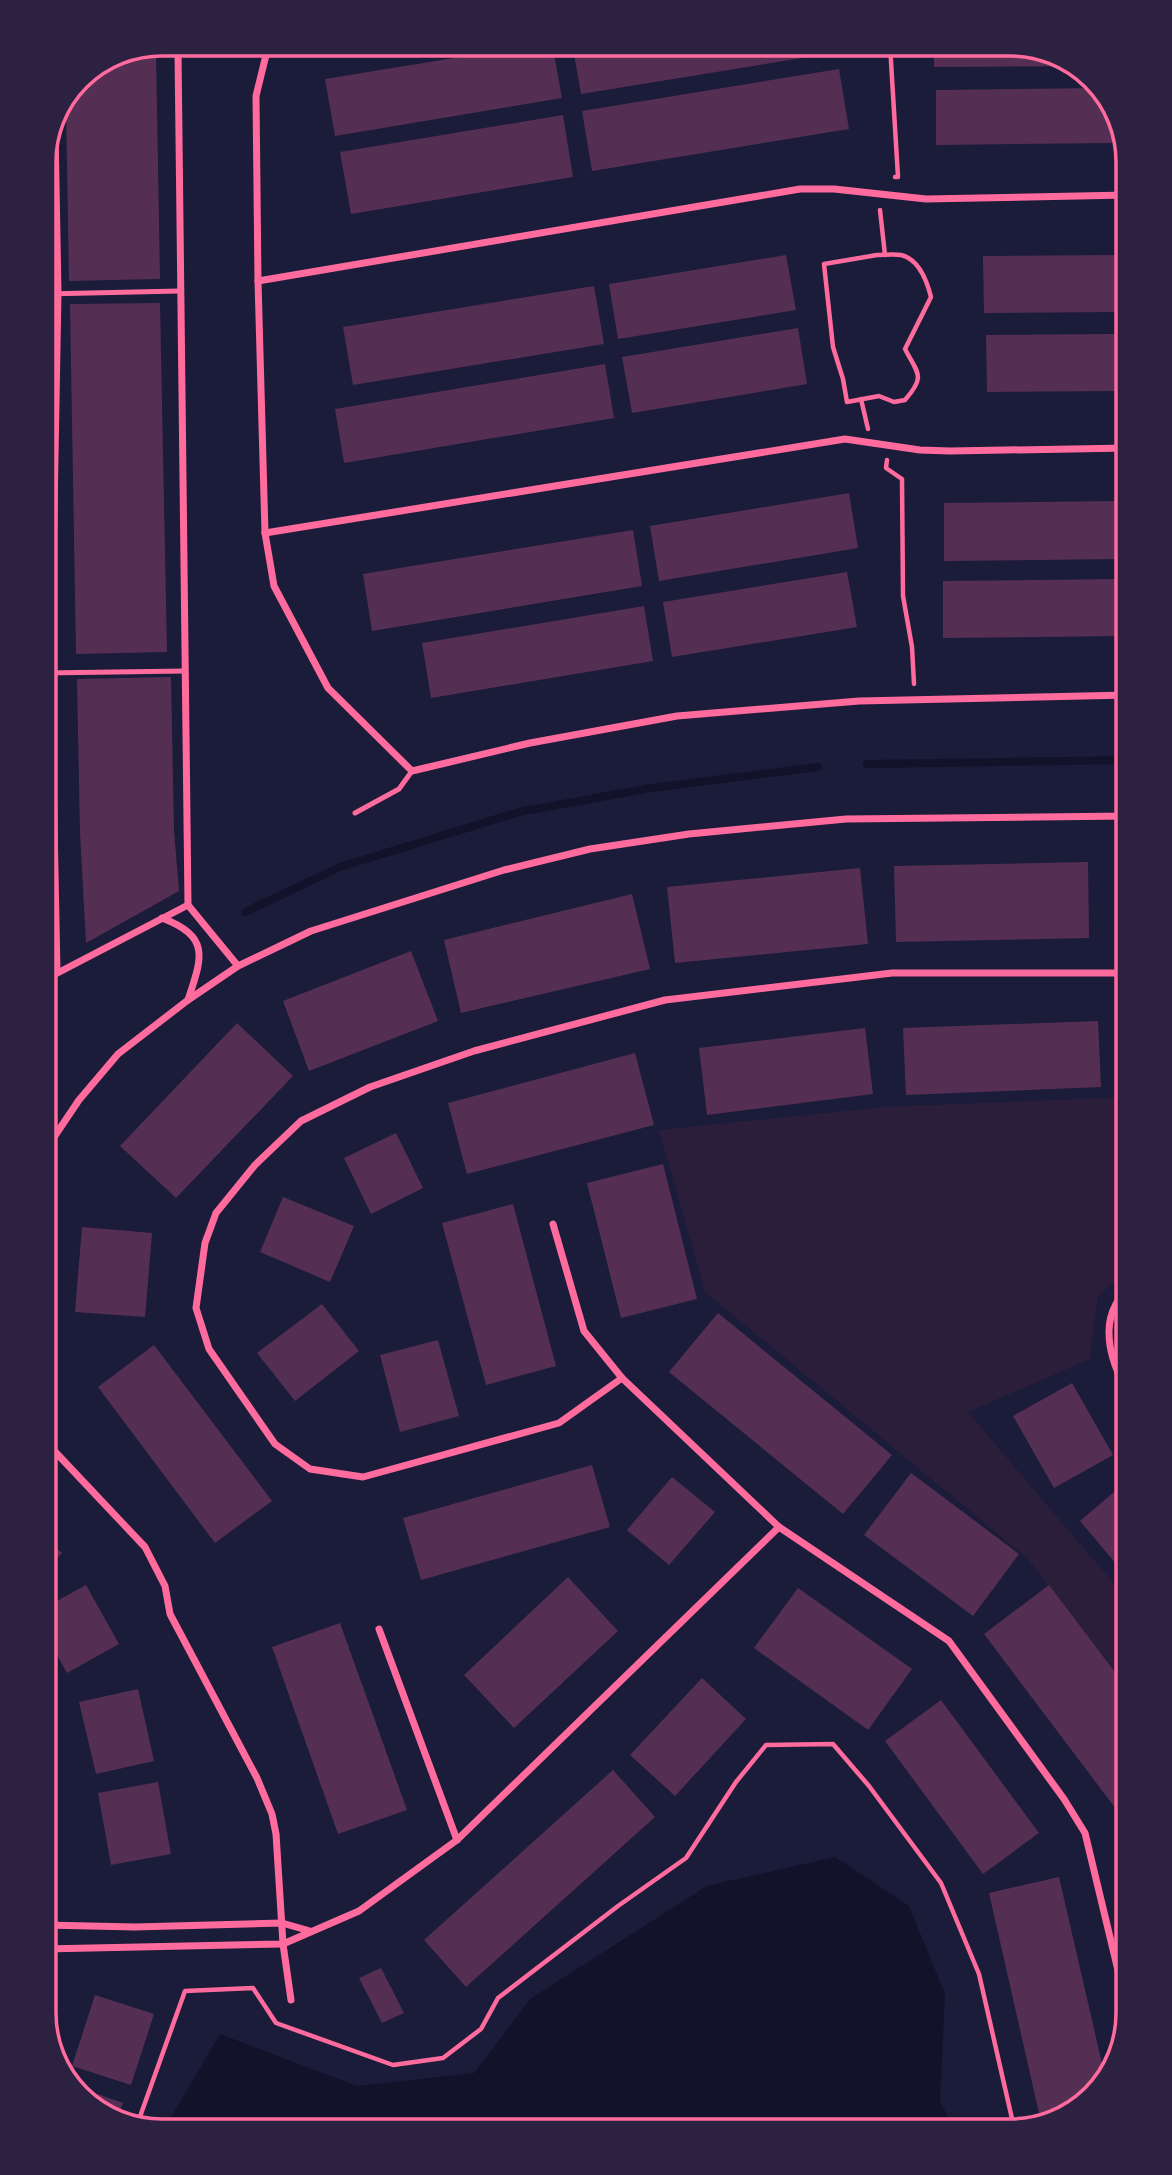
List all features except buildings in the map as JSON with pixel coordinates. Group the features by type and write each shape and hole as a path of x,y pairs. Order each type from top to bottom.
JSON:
{"street":[{"path":"178,56 188,905 238,966"},
{"path":"266,56 256,96 258,281 265,533 274,586 328,688 412,771 530,743 677,716 859,701 1116,695"},
{"path":"258,281 800,189 834,189 926,199 1116,195"},
{"path":"265,533 813,442 845,439 920,450 950,451 1116,448"},
{"path":"56,1134 79,1100 118,1054 188,1000 238,966 311,932 504,870 590,849 690,834 846,819 1116,816"},
{"path":"58,972 188,905"},
{"path":"162,918 180,925 198,943 201,960 188,1000"},
{"path":"622,1378 559,1423 363,1477 310,1469 275,1444 209,1349 196,1308 205,1243 216,1213 255,1165 301,1121 370,1087 474,1051 652,1003 892,973 1116,973"},
{"path":"553,1224 584,1331 622,1378 779,1527 949,1641 1064,1799 1085,1833 1116,1960"},
{"path":"1116,1304 1108,1321 1109,1348 1116,1364"},
{"path":"56,1453 145,1547 165,1586 170,1614 257,1778 272,1814 283,1944 291,2000"},
{"path":"56,1949 283,1944 359,1911 457,1840 779,1527"},
{"path":"379,1629 457,1840"},
{"path":"56,1925 135,1927 282,1923 310,1931"}],"lane":[{"path":"56,152 59,293 56,456"},
{"path":"56,293 180,291"},
{"path":"56,673 185,671"},
{"path":"355,813 399,789 412,771"},
{"path":"56,872 58,972"}],"path":[{"path":"884,255 879,196 885,178 898,177 891,56"},
{"path":"884,255 903,255 914,263 926,279 931,297 905,349 918,375 918,386 905,400 894,402 879,396 861,399 847,402 833,347 824,264 884,255"},
{"path":"861,399 868,429 891,429 886,468 902,479 903,596 912,647 915,700"},
{"path":"140,2117 185,1991 253,1988 276,2023 393,2065 443,2057 481,2029 498,1998 618,1906 686,1858 736,1782 766,1745 833,1744 869,1786 941,1883 979,1974 1012,2119"}],"shaded area":[{"path":"1116,1097 1116,1281 1098,1296 1090,1359 968,1412 1116,1586 1116,1672 1027,1558 705,1292 659,1130 884,1107"},
{"path":"835,1857 909,1906 945,1994 940,2101 949,2119 170,2119 220,2034 357,2086 474,2073 530,1999 707,1886"}],"waterway":[{"path":"867,764 1116,760"},
{"path":"245,912 340,867 519,812 651,788 818,767"}]}
